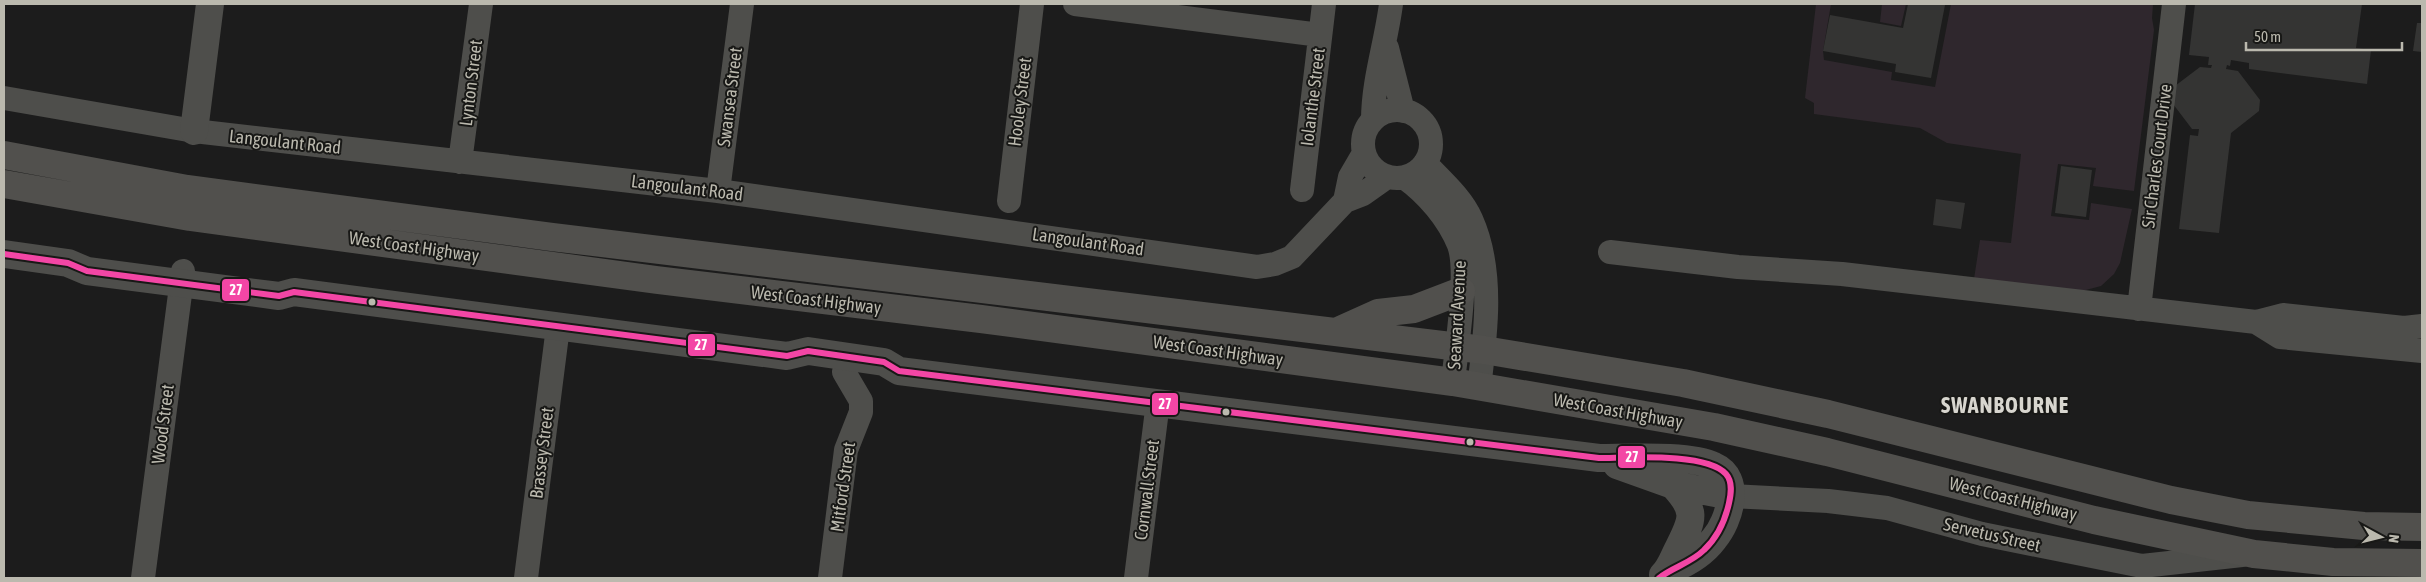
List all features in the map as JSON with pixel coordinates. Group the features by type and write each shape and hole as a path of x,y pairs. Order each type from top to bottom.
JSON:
{"highway":[{"name":"West Coast Highway","path":"4,155 187,189 552,238 1484,350 1683,383 1828,414 2171,500 2238,513 2291,520 2364,526 2422,526"},
{"name":"West Coast Highway","path":"4,184 199,218 657,280 990,321 1466,384 1714,427 1827,452 2094,520 2254,554 2333,562 2422,563"},
{"path":"1336,331 1378,313 1414,309 1461,291"}],"street":[{"path":"194,131 210,4"},
{"name":"Lynton Street","path":"460,162 481,4"},
{"name":"Swansea Street","path":"718,191 742,4"},
{"name":"Hooley Street","path":"1009,201 1032,4"},
{"path":"1075,4 1320,35"},
{"name":"Iolanthe Street","path":"1302,190 1324,4"},
{"path":"1373,120 1387,112 1403,111 1413,114 1428,131 1431,142 1430,153 1425,163 1416,172 1396,177 1373,167 1364,153 1364,135 1373,120 1375,83 1386,41 1391,4"},
{"name":"Sir Charles Court Drive","path":"2139,309 2174,4"},
{"path":"1386,41 1393,79 1403,111"},
{"name":"Langoulant Road","path":"4,98 194,131 718,191 1257,267 1275,264 1292,257 1344,201 1363,194 1396,177"},
{"name":"Langoulant Road","path":"1344,201 1350,177 1364,153"},
{"name":"Seaward Avenue","path":"1425,163 1454,195 1471,218 1482,250 1484,272 1484,350 1466,384"},
{"name":"Seaward Avenue","path":"1396,177 1424,192 1448,225 1459,246 1463,268 1456,346 1466,384"},
{"path":"1610,252 1747,268 1842,274 2256,322 2283,315 2404,328 2422,326"},
{"name":"Servetus Street","path":"4,254 68,263 87,272 182,277 279,296 294,292 787,356 808,351 884,362 899,371 1599,458 1667,458 1705,463 1725,472 1730,481 1731,496"},
{"name":"Wood Street","path":"143,578 182,277"},
{"path":"2256,322 2280,337 2422,352"},
{"name":"Brassey Street","path":"526,578 558,327"},
{"name":"Servetus Street","path":"787,356 807,367 844,372 883,377 899,371"},
{"name":"Mitford Street","path":"830,578 846,450 861,412 861,401 844,372"},
{"name":"Cornwall Street","path":"1136,578 1158,402"},
{"name":"Servetus Street","path":"1599,458 1673,485 1731,496 1828,501 1887,508 1982,534 2142,566 2254,554"},
{"path":"1663,575 1686,536 1690,514 1687,500 1673,485"},
{"path":"1663,575 1686,564 1715,538 1724,522 1731,496"}],"shaded area":[{"path":"1816,4 1831,4 1823,51 1824,60 1892,72 1891,80 1935,87 1951,4 2153,4 2152,18 2154,30 2134,191 2093,186 2096,168 2058,164 2051,216 2089,220 2091,203 2132,209 2120,263 2114,274 2101,286 2082,291 1974,279 1980,240 2011,243 2021,154 1947,143 1920,128 1814,114 1814,103 1805,98"},
{"path":"1882,4 1906,4 1901,26 1880,22"}],"building":[{"path":"1908,4 1945,5 1931,78 1895,72 1896,64 1823,51 1830,15 1903,28"},
{"path":"2195,4 2362,4 2356,48 2371,50 2367,84 2249,69 2249,63 2231,60 2230,66 2227,65 2226,69 2238,71 2260,100 2259,111 2231,133 2219,233 2179,229 2190,135 2198,136 2199,129 2192,129 2170,100 2171,89 2200,67 2211,68 2212,65 2208,65 2209,57 2189,55"},
{"path":"2417,23 2422,23 2422,52 2413,51"},
{"path":"2061,166 2092,170 2086,217 2055,213"},
{"path":"1936,199 1965,203 1961,229 1933,225"}],"transit line":[{"name":"27","path":"4,254 68,263 87,271 279,296 294,292 787,356 808,351 884,362 899,371 1599,458 1646,457 1684,459 1716,467 1726,474 1731,488 1727,510 1720,528 1709,545 1699,554 1659,578"}],"district":[{"name":"SWANBOURNE","path":"2005,405"}]}
